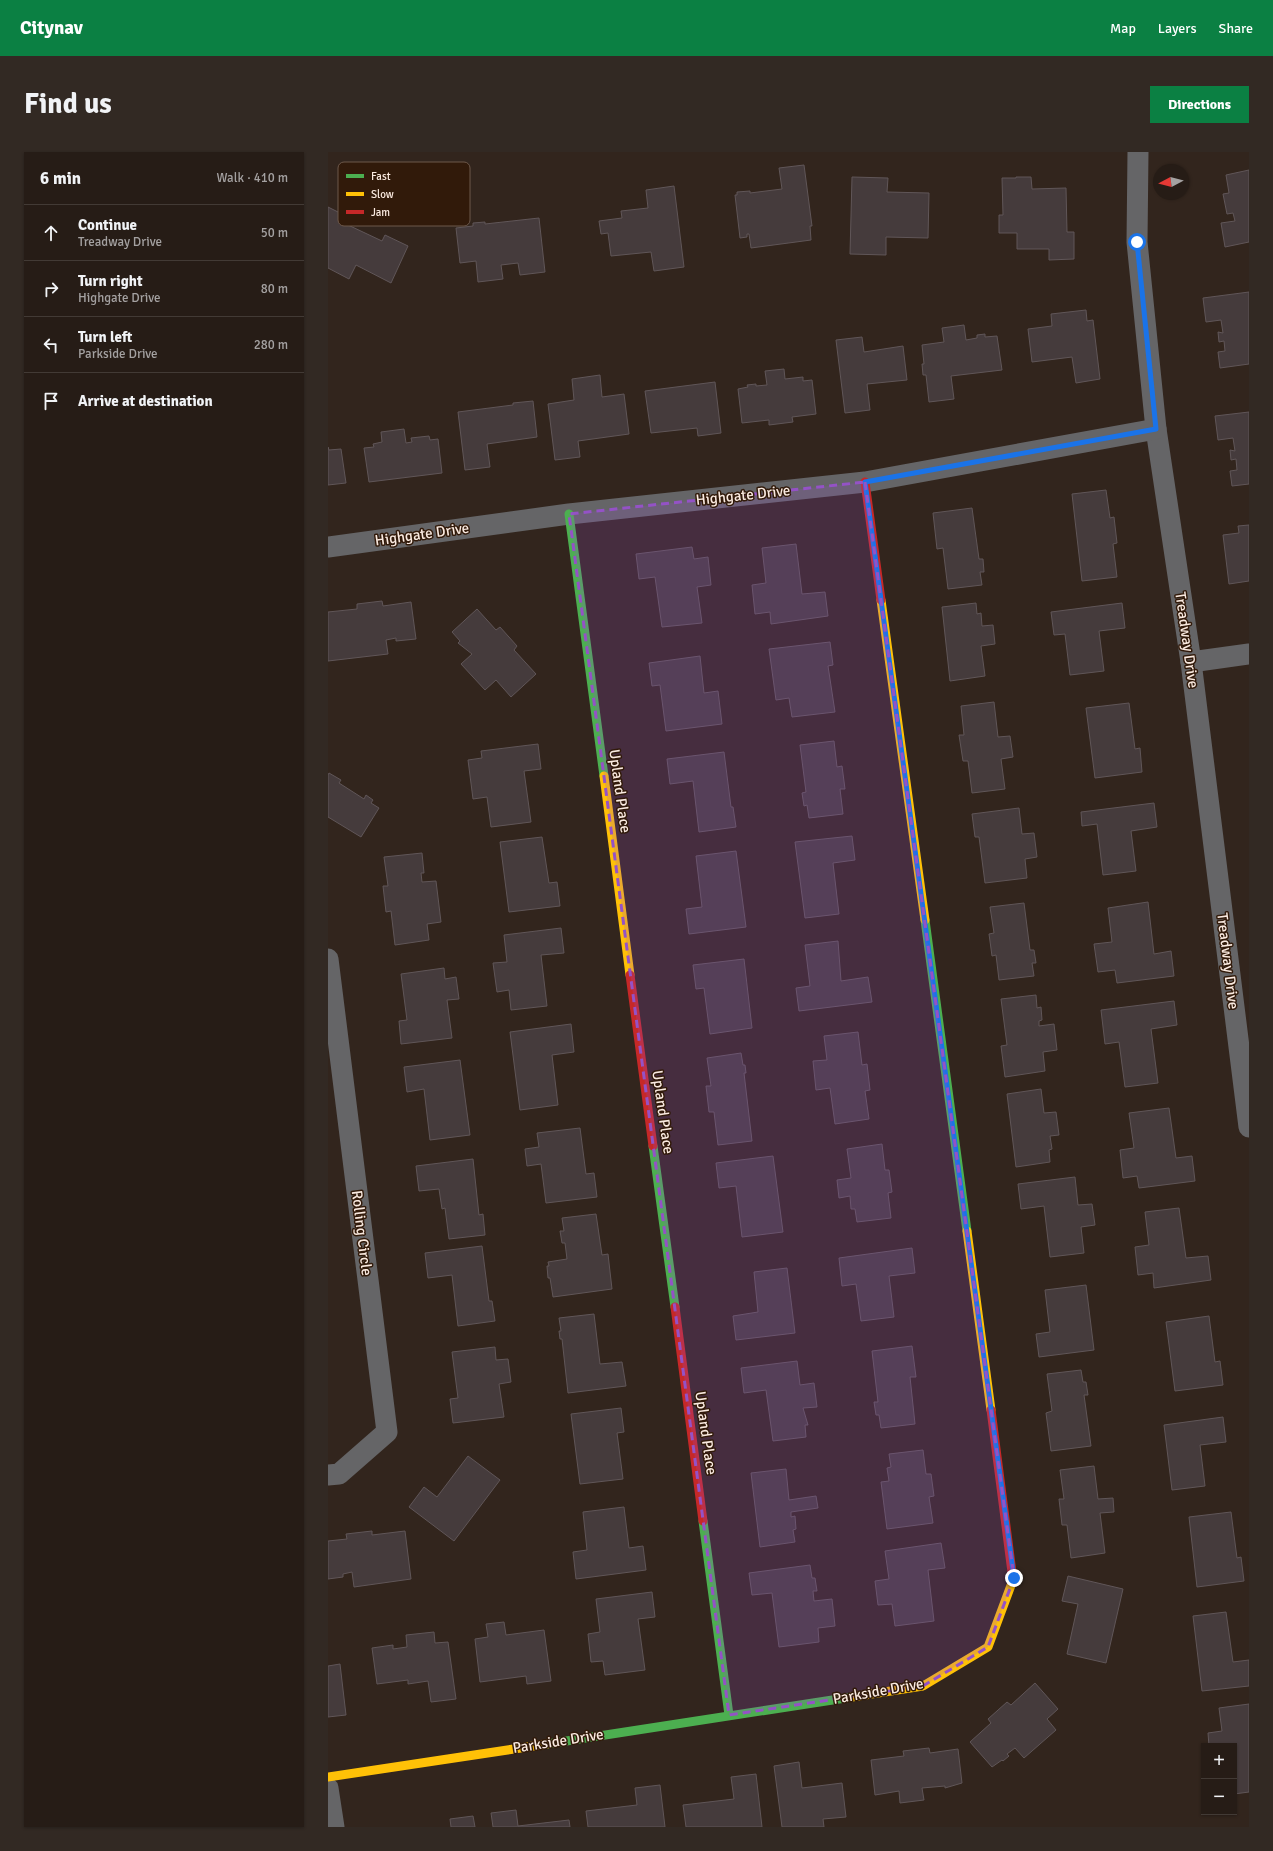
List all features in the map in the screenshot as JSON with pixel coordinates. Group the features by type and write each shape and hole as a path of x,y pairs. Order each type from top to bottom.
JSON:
{"street":[{"name":"Treadway Drive","path":"1138,152 1137,242 1156,429 1191,662 1249,1127"},
{"name":"Highgate Drive","path":"328,547 569,514 865,482 1156,429"},
{"name":"Parkside Drive","path":"328,1777 729,1714 923,1686 988,1647 1014,1578 865,482"},
{"name":"Upland Place","path":"569,514 729,1714"},
{"path":"1191,662 1249,654"},
{"name":"Rolling Circle","path":"328,959 387,1432 339,1474 328,1475"},
{"path":"328,1788 334,1827"}],"highlighted area":[{"path":"865,482 1014,1578 988,1647 923,1686 729,1715 569,514"}],"building":[{"path":"804,165 812,226 810,226 811,240 751,248 749,234 747,234 747,237 740,238 735,195 737,195 737,192 750,191 750,193 782,189 779,168"},
{"path":"1249,170 1249,242 1225,247 1221,223 1235,221 1233,213 1227,214 1223,194 1229,193 1226,175"},
{"path":"852,177 888,178 887,192 929,193 928,238 886,237 886,255 850,254"},
{"path":"1031,177 1032,189 1066,188 1067,232 1074,232 1074,259 1049,260 1049,249 1017,249 1017,233 999,233 999,215 1003,215 1002,178"},
{"path":"674,186 684,267 654,271 651,252 611,256 608,233 601,234 599,221 622,218 621,211 648,208 646,190"},
{"path":"328,207 338,212 338,226 350,226 382,241 385,235 408,246 391,283 356,265 349,279 328,268"},
{"path":"539,218 545,272 520,275 518,263 501,265 503,279 478,282 476,261 460,263 456,228 473,226 473,223 485,222 485,224"},
{"path":"1249,292 1249,364 1220,368 1218,352 1225,351 1224,341 1219,342 1218,332 1223,333 1221,320 1206,322 1203,298"},
{"path":"1086,310 1087,321 1093,320 1100,379 1076,383 1072,357 1032,362 1028,329 1052,326 1051,314"},
{"path":"964,325 966,340 977,338 977,335 985,334 985,337 997,336 1002,370 951,376 954,399 929,402 926,375 923,375 922,364 924,364 922,345 944,342 942,328"},
{"path":"862,337 864,352 903,346 907,380 867,384 870,410 845,413 836,340"},
{"path":"784,369 785,379 803,377 803,381 812,380 816,414 792,417 793,422 769,425 769,420 742,423 738,389 748,387 747,385 767,385 765,371"},
{"path":"600,375 602,397 624,394 629,434 578,441 580,457 555,460 548,404 574,400 572,379"},
{"path":"715,382 721,433 698,436 697,428 651,433 645,391"},
{"path":"533,401 537,437 487,444 490,467 465,470 458,412"},
{"path":"1249,412 1249,484 1232,486 1230,471 1237,470 1236,459 1231,460 1230,450 1235,451 1233,438 1218,440 1215,416"},
{"path":"404,429 406,443 412,442 411,438 429,436 430,440 438,439 442,473 369,482 364,448 374,447 373,444 382,442 381,432"},
{"path":"328,447 329,450 341,449 346,483 328,485"},
{"path":"1106,490 1110,518 1114,517 1117,543 1113,544 1117,577 1082,581 1072,494"},
{"path":"972,508 979,559 983,559 984,572 980,572 982,585 948,589 943,548 937,549 933,513"},
{"path":"1249,525 1249,581 1229,584 1223,535 1239,533 1238,526"},
{"path":"796,544 802,594 825,592 828,616 771,624 770,612 755,614 752,585 766,583 762,548"},
{"path":"692,547 694,559 708,557 711,585 697,587 702,623 662,627 655,577 639,579 636,554"},
{"path":"382,601 383,606 411,602 416,639 396,641 396,638 386,640 388,654 328,661 328,612 357,609 357,604"},
{"path":"976,603 977,614 981,613 982,626 993,625 995,644 981,646 985,676 950,681 942,607"},
{"path":"1122,603 1125,628 1099,631 1104,671 1070,675 1065,634 1054,635 1051,612"},
{"path":"477,609 496,630 500,627 517,646 514,650 536,674 511,697 496,680 485,690 461,664 472,654 458,643 460,641 452,632"},
{"path":"830,642 833,665 828,666 835,712 792,717 789,698 776,700 769,649"},
{"path":"700,656 704,693 718,691 722,724 666,731 660,685 652,686 649,663"},
{"path":"994,702 998,737 1010,736 1013,757 1001,759 1005,789 972,793 968,761 963,761 959,735 964,735 961,706"},
{"path":"1129,703 1135,749 1140,748 1142,772 1095,778 1086,708"},
{"path":"834,741 837,767 842,766 845,789 840,789 843,814 809,818 807,805 804,806 802,793 806,792 800,745"},
{"path":"538,744 541,769 524,771 531,822 491,827 487,797 473,799 468,760 482,758 481,751"},
{"path":"724,752 731,807 733,807 736,827 699,832 693,781 670,784 667,759"},
{"path":"329,773 341,780 339,783 364,799 366,795 373,800 371,803 379,808 361,837 328,817"},
{"path":"1154,803 1157,827 1131,831 1136,871 1103,875 1097,824 1082,826 1081,812"},
{"path":"1019,808 1022,834 1034,833 1037,857 1025,859 1027,878 985,883 979,837 975,837 972,814"},
{"path":"852,836 855,860 833,863 839,914 805,918 795,842"},
{"path":"542,837 549,883 557,882 560,906 509,912 500,842"},
{"path":"736,851 746,927 689,934 686,909 702,907 696,856"},
{"path":"422,853 424,873 421,873 422,882 436,881 441,922 427,924 429,940 395,945 391,911 386,912 383,886 388,886 384,857"},
{"path":"1148,902 1154,954 1171,951 1174,976 1117,983 1115,970 1098,972 1094,944 1112,942 1108,908"},
{"path":"1024,903 1030,950 1034,950 1036,963 1032,963 1034,976 999,980 996,955 992,956 989,934 994,933 990,907"},
{"path":"561,928 564,953 541,955 547,1006 511,1010 509,990 497,992 493,963 507,962 504,935"},
{"path":"838,941 841,981 868,977 872,1002 799,1011 796,988 810,986 805,945"},
{"path":"744,959 752,1028 710,1034 704,988 696,989 693,965"},
{"path":"444,968 445,979 456,977 459,999 447,1000 452,1038 401,1044 399,1021 407,1020 401,974"},
{"path":"1036,995 1037,1008 1041,1007 1042,1020 1039,1021 1039,1026 1054,1024 1057,1050 1043,1052 1045,1071 1005,1077 1001,1046 1007,1045 1001,999"},
{"path":"1174,1001 1177,1025 1151,1029 1158,1083 1125,1087 1119,1042 1105,1044 1101,1010"},
{"path":"571,1024 574,1052 552,1055 558,1105 520,1110 510,1032"},
{"path":"858,1032 862,1065 867,1064 870,1090 865,1091 869,1119 835,1124 830,1088 816,1090 813,1061 827,1060 824,1036"},
{"path":"741,1053 746,1073 744,1073 752,1141 718,1145 714,1112 709,1112 706,1086 711,1086 707,1058"},
{"path":"460,1060 470,1135 430,1140 424,1089 407,1092 404,1067"},
{"path":"1041,1089 1044,1113 1056,1112 1059,1135 1050,1136 1052,1149 1049,1150 1050,1162 1016,1167 1007,1094"},
{"path":"1169,1108 1176,1158 1192,1156 1195,1181 1139,1188 1137,1176 1123,1178 1120,1150 1134,1148 1129,1113"},
{"path":"580,1128 586,1174 594,1173 597,1197 546,1203 541,1164 527,1166 525,1149 539,1147 537,1133"},
{"path":"882,1144 885,1170 889,1170 892,1192 888,1193 891,1218 857,1222 855,1209 851,1209 850,1196 839,1198 837,1180 851,1178 847,1149"},
{"path":"773,1156 783,1232 742,1237 736,1186 719,1188 716,1163"},
{"path":"473,1159 479,1215 483,1214 485,1235 449,1239 445,1208 442,1209 439,1189 419,1191 416,1166"},
{"path":"1075,1177 1078,1205 1092,1204 1095,1225 1081,1227 1084,1253 1050,1257 1044,1206 1021,1209 1018,1184"},
{"path":"1179,1208 1186,1258 1208,1256 1211,1280 1154,1288 1153,1273 1138,1275 1135,1247 1149,1245 1145,1212"},
{"path":"596,1214 602,1255 608,1254 612,1289 553,1297 550,1278 548,1278 548,1262 567,1259 565,1243 562,1243 560,1231 564,1231 562,1218"},
{"path":"482,1246 489,1301 492,1301 495,1321 458,1326 452,1275 428,1278 425,1253"},
{"path":"912,1248 915,1273 889,1276 894,1317 861,1321 856,1284 842,1286 839,1258"},
{"path":"787,1268 795,1333 736,1340 733,1316 758,1312 754,1272"},
{"path":"1086,1285 1094,1350 1039,1357 1036,1334 1050,1332 1045,1290"},
{"path":"594,1314 600,1364 622,1362 626,1386 568,1393 562,1339 560,1339 559,1331 561,1331 559,1318"},
{"path":"1209,1316 1215,1362 1220,1361 1223,1385 1175,1391 1166,1322"},
{"path":"912,1346 916,1377 910,1377 915,1424 881,1428 879,1415 876,1415 874,1402 878,1402 872,1351"},
{"path":"495,1347 496,1360 508,1359 511,1382 499,1384 504,1417 453,1423 450,1399 458,1398 452,1352"},
{"path":"797,1361 800,1385 814,1383 817,1407 803,1408 808,1425 805,1425 806,1437 773,1441 766,1390 744,1393 741,1368"},
{"path":"1081,1370 1083,1382 1086,1382 1088,1395 1084,1395 1091,1446 1051,1451 1046,1413 1052,1411 1047,1374"},
{"path":"621,1408 624,1432 617,1433 623,1479 580,1484 571,1414"},
{"path":"1223,1417 1226,1442 1200,1445 1205,1486 1172,1490 1164,1425"},
{"path":"923,1450 926,1474 931,1474 934,1496 929,1497 933,1523 887,1529 881,1482 889,1481 887,1468 891,1467 889,1454"},
{"path":"468,1456 500,1480 454,1541 409,1507 424,1487 437,1497"},
{"path":"1094,1466 1098,1499 1113,1498 1114,1512 1100,1513 1105,1553 1071,1558 1067,1525 1062,1525 1059,1499 1064,1499 1060,1470"},
{"path":"786,1469 789,1500 816,1496 818,1508 791,1512 791,1517 795,1516 796,1529 793,1530 795,1542 760,1547 751,1473"},
{"path":"624,1507 629,1548 643,1546 646,1570 576,1579 573,1552 587,1550 583,1512"},
{"path":"1231,1512 1237,1558 1241,1557 1244,1581 1197,1587 1189,1517"},
{"path":"372,1531 372,1535 405,1531 411,1579 354,1587 352,1572 343,1574 343,1577 328,1579 328,1541 347,1539 346,1534"},
{"path":"941,1543 945,1568 928,1570 934,1621 895,1626 892,1604 878,1605 875,1581 889,1579 885,1551"},
{"path":"810,1565 812,1578 815,1578 817,1591 813,1591 814,1601 832,1599 835,1626 818,1628 819,1642 779,1647 772,1593 752,1595 749,1573"},
{"path":"1068,1576 1123,1589 1106,1663 1067,1654 1078,1604 1062,1601"},
{"path":"652,1592 655,1617 638,1619 645,1670 605,1675 603,1661 591,1662 588,1634 600,1632 596,1599"},
{"path":"1226,1612 1233,1662 1249,1660 1249,1686 1202,1691 1193,1616"},
{"path":"504,1622 506,1635 544,1630 551,1681 527,1684 526,1676 480,1682 475,1639 488,1637 486,1624"},
{"path":"434,1632 435,1643 448,1642 456,1699 431,1702 428,1681 408,1684 408,1680 377,1684 372,1648 393,1645 393,1649 407,1647 406,1635"},
{"path":"340,1664 346,1715 328,1717 328,1666"},
{"path":"1035,1683 1058,1709 1047,1719 1056,1730 1024,1758 1015,1748 1007,1754 1009,1756 1003,1761 1002,1760 992,1767 970,1742 991,1723 988,1719 1007,1702 1011,1705"},
{"path":"1249,1704 1249,1792 1237,1794 1237,1743 1209,1743 1208,1733 1222,1731 1219,1708"},
{"path":"929,1748 930,1753 958,1749 962,1783 945,1788 945,1786 922,1788 924,1800 900,1803 899,1791 875,1795 871,1760 904,1756 903,1751"},
{"path":"799,1762 802,1788 842,1783 846,1817 823,1819 824,1827 782,1827 774,1766"},
{"path":"756,1774 762,1827 686,1827 683,1805 734,1799 731,1777"},
{"path":"660,1785 665,1827 588,1827 586,1811 637,1805 635,1788"},
{"path":"516,1810 518,1826 569,1820 570,1827 493,1827 491,1813"},
{"path":"473,1816 475,1827 451,1827 450,1819"}],"traffic: fast":[{"path":"569,514 604,776"},
{"path":"925,920 967,1231"},
{"path":"653,1146 675,1307"},
{"path":"703,1521 729,1715"},
{"path":"547,1744 852,1697"}],"traffic: slow":[{"path":"881,600 925,920"},
{"path":"604,776 630,975"},
{"path":"967,1231 991,1410"},
{"path":"852,1697 923,1686 988,1647 1013,1580"},
{"path":"328,1777 547,1744"}],"traffic: jam":[{"path":"865,482 881,600"},
{"path":"630,975 653,1146"},
{"path":"675,1307 703,1521"},
{"path":"991,1410 1013,1580"}],"route":[{"path":"1014,1578 865,482 1156,429 1137,242"}]}
